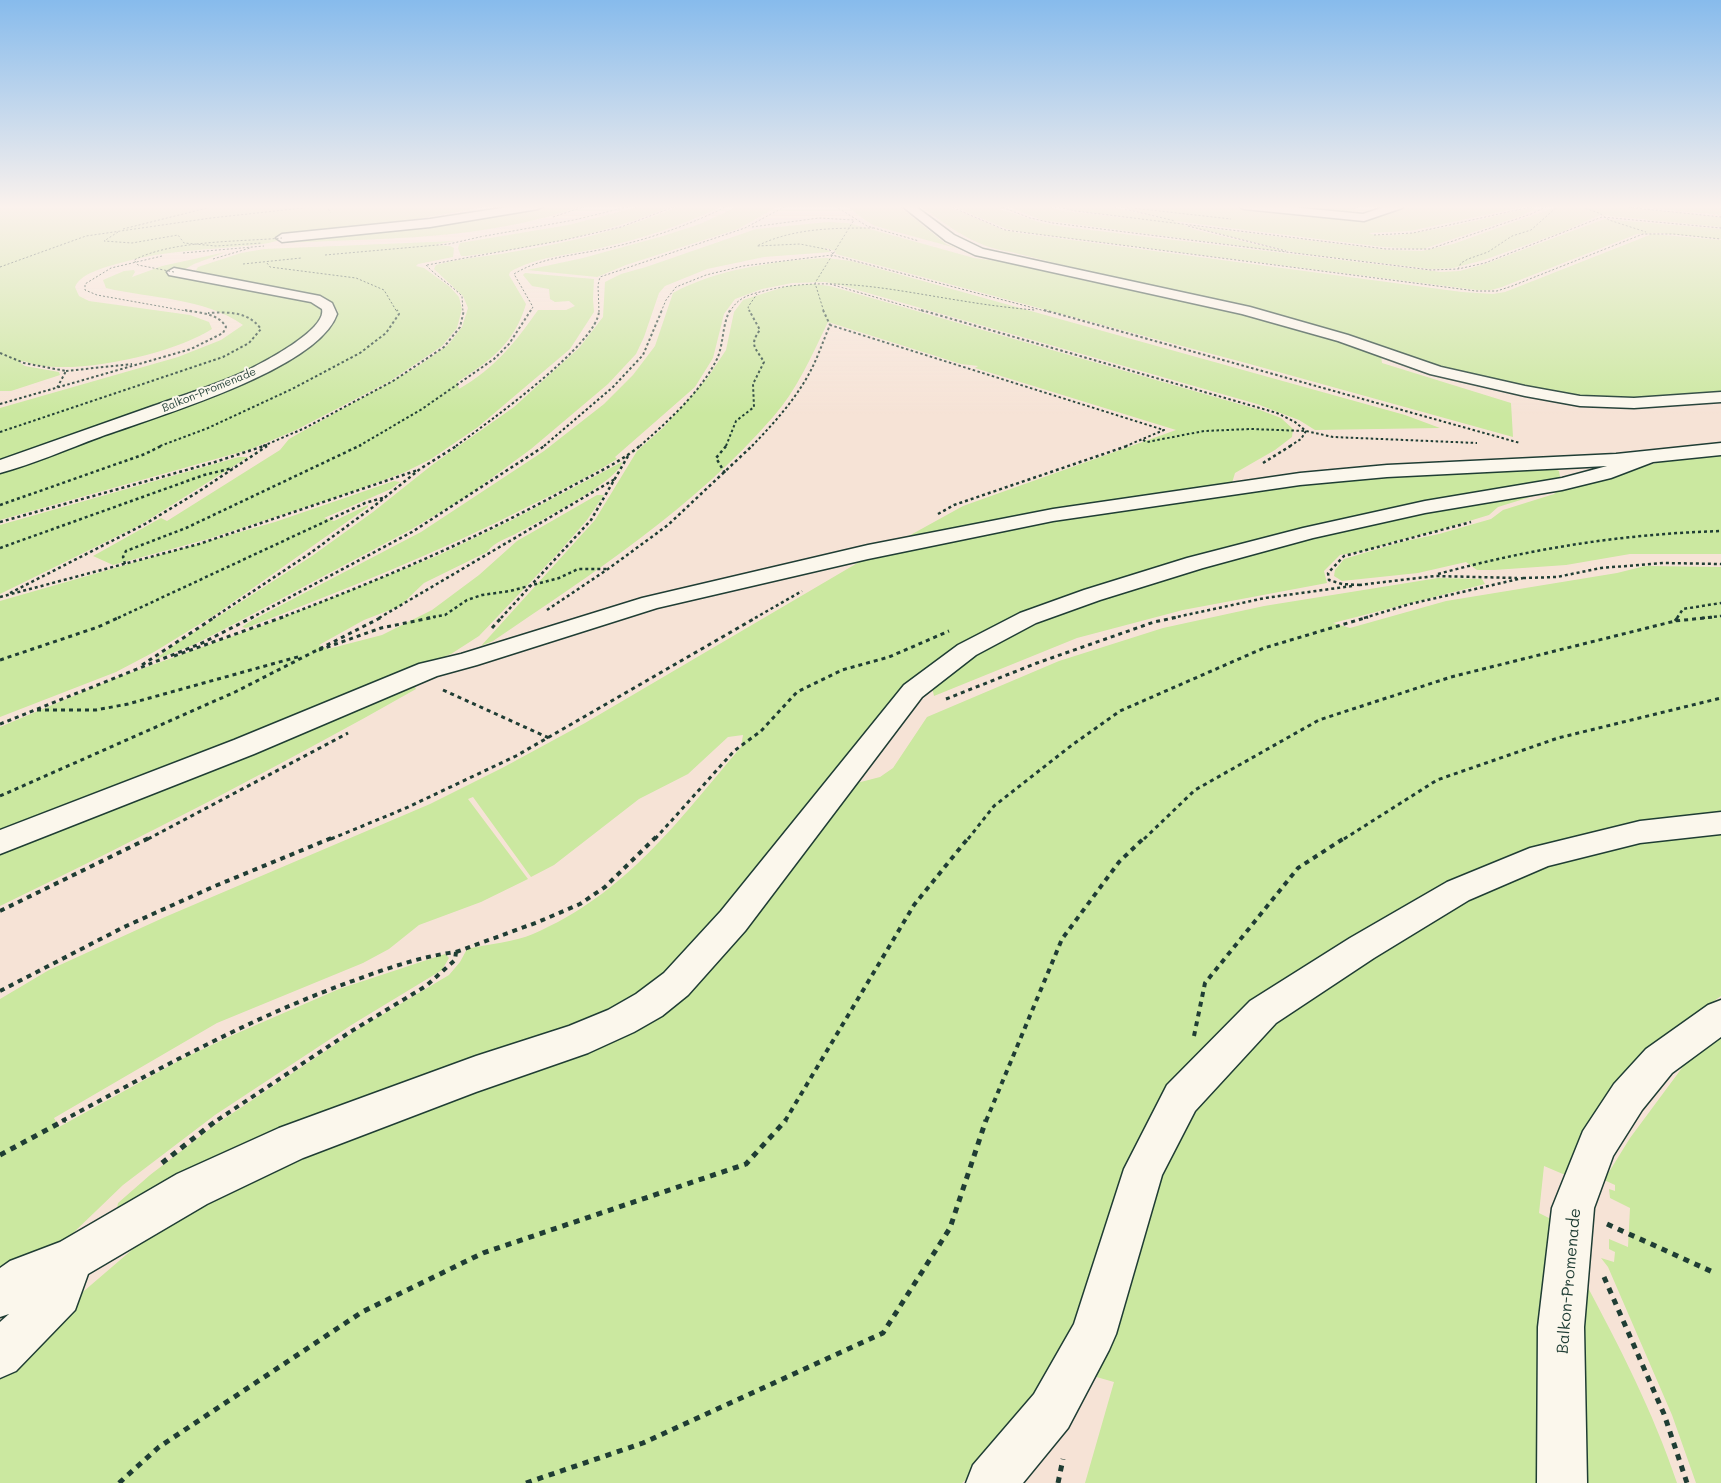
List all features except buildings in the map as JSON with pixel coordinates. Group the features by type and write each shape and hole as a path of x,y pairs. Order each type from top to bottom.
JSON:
{"lane":[{"name":"Balkon-Promenade","path":"0,467 216,389 252,374 282,358 312,337 329,320 330,312 327,306 315,299 191,275"},
{"path":"1085,275 1245,310 1344,338 1436,370 1516,389 1580,401 1634,403 1721,397"},
{"path":"0,842 244,747 428,670 468,660 650,603 868,552 1053,515 1300,479 1387,471 1616,460 1721,449"},
{"path":"0,1295 25,1276 71,1260 192,1189 293,1142 476,1074 576,1042 621,1022 649,1006 676,984 722,934 913,691 967,650 1028,618 1194,562 1310,532 1416,509 1579,480 1604,474 1651,456"},
{"path":"991,1483 1051,1411 1093,1334 1144,1169 1181,1098 1263,1012 1362,948 1458,891 1541,856 1640,832 1721,823"},
{"name":"Balkon-Promenade","path":"1562,1483 1562,1326 1573,1208 1597,1145 1628,1097 1658,1061 1721,1016"},
{"path":"0,1354 59,1294 71,1260"}],"path":[{"path":"0,432 223,357 251,341 258,335 261,329 253,320 237,313 205,313 98,295 85,290 85,284 96,275"},
{"path":"0,522 215,462 269,444 305,428 393,381 444,347 460,327 464,308 462,296 452,286 436,275"},
{"path":"125,564 123,557 126,551 186,528 356,448 422,409 494,359 509,344 533,307 515,275"},
{"path":"135,670 309,554 388,496 420,469 451,450 511,406 577,348 599,317 598,285 600,277 605,275"},
{"path":"135,670 228,630 346,568 412,532 537,452 613,387 643,355 666,300 676,287 709,275"},
{"path":"820,275 815,283 825,316 830,325"},
{"path":"910,275 1501,436"},
{"path":"1351,275 1476,291 1497,291 1539,275"},
{"path":"0,724 135,670 357,587 437,553 510,519 628,455 682,406 707,375 718,358 728,314 733,305 746,296 759,292 815,283 827,283 886,287 998,306 1043,310"},
{"path":"827,283 1277,413 1295,422 1306,431"},
{"path":"540,614 608,569 668,525 725,473 716,458 728,443 736,421 754,407 753,384 764,362 753,344 753,340 760,330 754,322 748,306 759,292"},
{"path":"0,404 191,349 223,333 226,327 222,320 205,313"},
{"path":"0,353 16,358 24,363 66,371 145,363"},
{"path":"57,388 66,371"},
{"path":"1143,440 1147,442 1204,431 1252,429 1306,431 1333,437 1478,444"},
{"path":"1235,488 1264,461 1302,439 1306,431"},
{"path":"2,597 128,534 215,482 269,444"},
{"path":"468,660 466,655 591,520 628,455"},
{"path":"0,548 204,475 236,468"},
{"path":"2,597 199,544 420,469"},
{"path":"0,796 236,692 387,614 615,479"},
{"path":"0,660 98,627 365,503 388,496"},
{"path":"1360,585 1334,582 1330,580 1328,573 1344,556 1438,533 1480,520"},
{"path":"1435,576 1505,556 1590,540 1721,531"},
{"path":"941,702 1037,663 1154,622 1264,598 1435,576 1557,577 1601,568 1663,563 1721,564"},
{"path":"34,710 96,710 128,704 308,654 381,628 445,615 467,600 482,595 497,591 510,592 559,578 578,569 608,569"},
{"path":"118,1483 159,1447 362,1312 483,1253 746,1164 788,1118 914,905 994,806 1072,745 1120,711 1264,648 1410,604 1523,578"},
{"path":"1675,621 1683,609 1721,603"},
{"path":"526,1483 643,1443 883,1333 950,1228 988,1115 1062,939 1119,862 1195,790 1319,720 1451,677 1675,621 1721,616"},
{"path":"0,1155 183,1057 267,1016 324,991 386,970 456,952 572,908 605,887 670,824 734,751 761,731 797,692 842,670 884,659 952,630"},
{"path":"439,688 549,738"},
{"path":"1193,1041 1205,984 1298,868 1437,780 1558,738 1721,698"},
{"path":"0,911 186,820 353,730"},
{"path":"156,1168 218,1120 350,1032 426,986 455,960 456,952"},
{"path":"1609,1225 1715,1273"},
{"path":"1601,1271 1664,1414 1687,1483"}],"green space":[{"path":"0,275 87,275 75,287 79,296 89,301 190,315 209,322 212,329 172,347 120,361 66,367 43,366 24,361 19,362 25,366 59,372 60,375 11,391 0,391"},
{"path":"114,275 133,275 132,277 137,275 201,275 301,297 324,309 325,318 303,341 239,377 0,462 0,408 178,357 221,340 243,325 228,316 194,304 106,288 103,280"},
{"path":"209,275 434,275 450,287 459,297 462,309 457,328 442,346 390,381 296,430 251,449 0,520 0,471 175,407 315,340 334,323 338,311 331,303"},
{"path":"441,275 509,275 526,304 515,330 508,340 491,358 457,382 459,389 472,381 503,354 538,310 566,310 575,306 569,301 555,302 550,299 549,289 532,286 523,275 594,279 594,312 570,349 478,427 431,459 403,473 348,493 208,539 113,565 93,556 161,518 167,521 280,450 289,439 417,367 448,345 462,327 468,308 463,296"},
{"path":"579,275 601,275 597,277"},
{"path":"619,275 692,275 665,286 659,293 636,354 608,384 531,449 467,496 410,530 230,626 193,645 154,660 312,556 373,512 432,465 514,407 579,348 603,317 605,282"},
{"path":"716,275 902,275 1405,415 1440,428 1315,430 1299,420 1257,404 840,285 825,282 792,283 762,289 735,299 724,314 713,358 695,387 615,457 617,459 555,493 463,538 355,585 246,628 242,627 421,532 544,451 604,404 633,375 655,346 673,293"},
{"path":"916,275 1062,275 1241,312 1335,338 1381,355 1382,363 1511,403 1513,437 1246,363"},
{"path":"1104,275 1336,275 1462,292 1493,294 1505,292 1548,275 1721,275 1721,394 1631,400 1553,392 1510,384 1443,367 1381,346 1238,304"},
{"path":"1360,275 1532,275 1491,290 1477,290"},
{"path":"813,284 830,286 1260,410 1281,418 1293,429 1292,437 1275,450 1235,473 1232,483 896,543 963,506 1176,430 975,368 978,366 961,364 828,322 804,372 782,407 710,481 676,510 604,565 493,641 481,646 595,520 637,451 664,427 708,377 726,350 734,312 743,300 787,286"},
{"path":"1721,455 1721,554 1630,554 1566,565 1494,570 1477,570 1466,562 1418,573 1342,581 1334,576 1335,570 1344,559 1491,519 1503,510 1554,494 1558,490 1671,459"},
{"path":"239,457 248,457 140,525 0,594 0,525"},
{"path":"622,462 618,470 608,479 577,500 497,543 487,552 424,583 400,606 364,620 319,645 328,649 382,635 432,610 479,575 517,541 597,495 604,495 587,520 559,552 479,636 451,654 0,833 0,727 116,678 267,624 439,555 512,520"},
{"path":"1552,467 1559,471 1560,477 1557,482 1303,529 962,648 670,976 619,1013 116,1214 118,1203 150,1175 215,1125 360,1028 449,975 460,962 467,949 526,937 566,918 596,898 623,877 672,828 741,747 743,735 728,737 688,774 639,799 554,865 531,877 473,797 468,799 528,879 481,902 419,925 389,949 363,963 217,1023 54,1118 59,1127 184,1058 339,989 445,954 449,958 442,970 353,1024 215,1115 123,1185 70,1236 37,1255 0,1283 0,999 49,970 165,917 430,804 504,767 585,723 871,555 1058,519 1339,480"},
{"path":"394,481 400,482 391,489 324,518 334,521 368,505 368,507 216,614 154,652 116,672 0,717 0,601 275,522"},
{"path":"1553,490 1498,507 1489,515 1368,550 1340,555 1324,571 1327,583 1183,610 1077,638 934,696 931,683 978,652 1075,606 1268,546 1325,533"},
{"path":"1645,566 1721,567 1721,816 1536,852 1211,1048 1084,1325 995,1454 962,1483 0,1483 0,1366 190,1200 247,1173 607,1043 853,784 880,777 893,768 927,717 1059,661 1163,628 1264,606 1438,578 1482,579 1485,584 1333,623 1350,628 1446,601 1617,573"},
{"path":"424,681 415,687 416,689 262,774 0,906 0,846"},
{"path":"1721,829 1721,996 1640,1055 1570,1177 1544,1166 1539,1213 1561,1224 1544,1483 1085,1483 1114,1382 1093,1376 1153,1198 1182,1120 1277,1020 1373,955 1469,900 1550,860 1646,840"},
{"path":"1721,1027 1721,1483 1696,1483 1672,1415 1608,1267 1601,1258 1614,1262 1615,1252 1609,1249 1609,1239 1628,1247 1630,1208 1610,1198 1609,1189 1615,1191 1615,1185 1604,1180 1630,1138 1696,1049"},
{"path":"1584,1280 1646,1404 1677,1483 1578,1483"}]}
